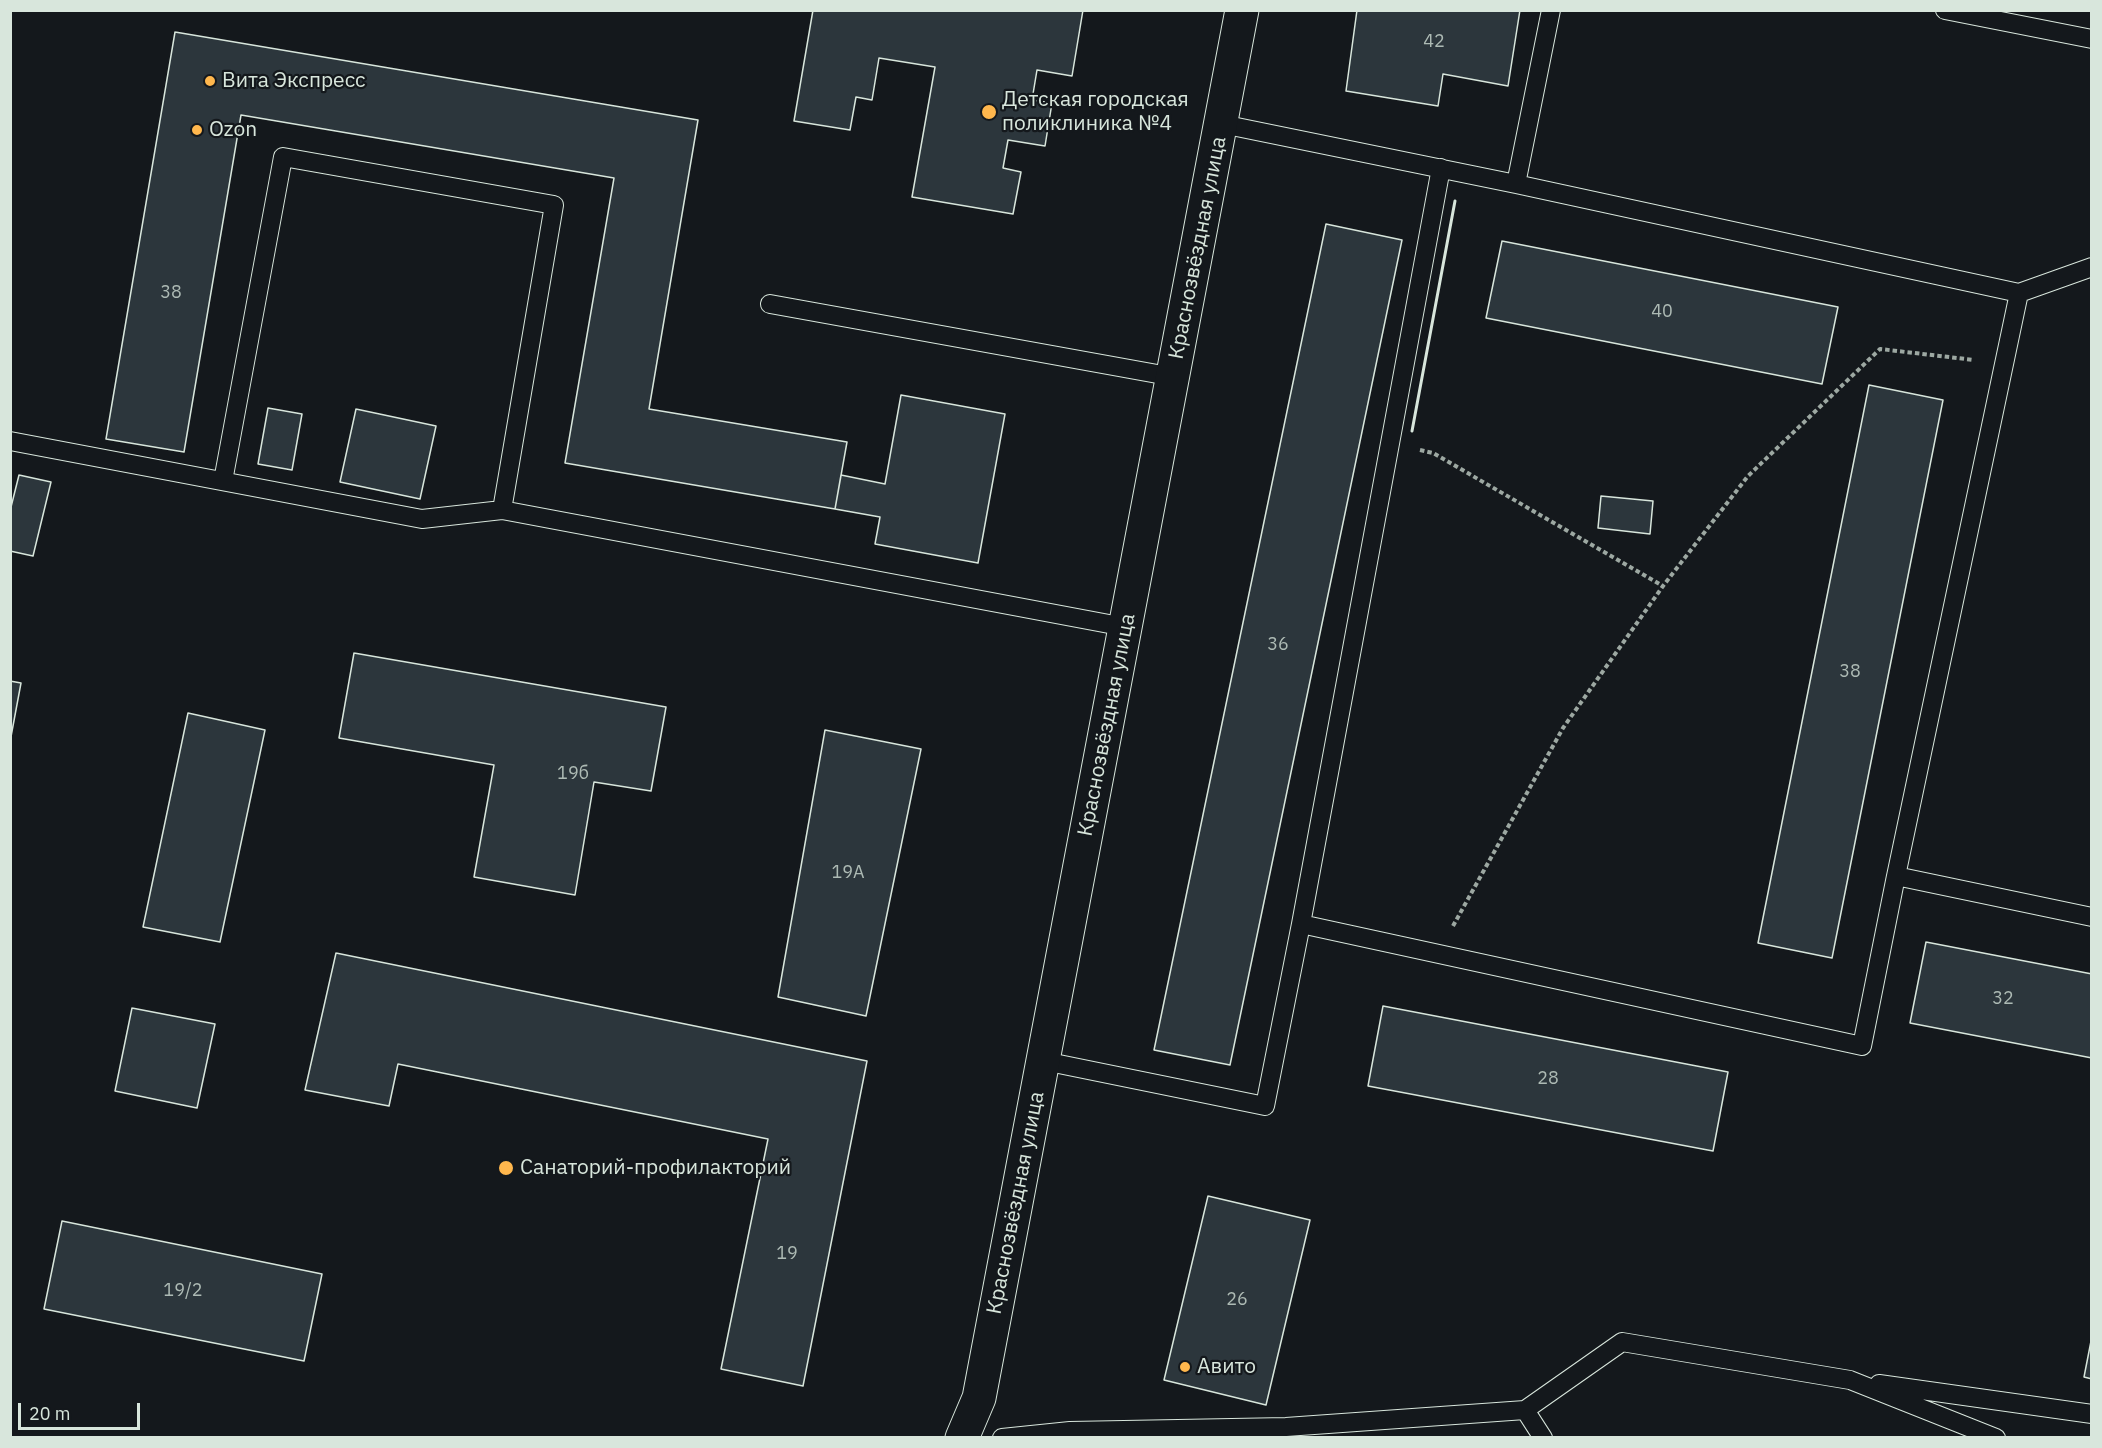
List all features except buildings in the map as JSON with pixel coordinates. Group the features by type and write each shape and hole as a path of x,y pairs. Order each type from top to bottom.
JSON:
{"street":[{"name":"Краснозвёздная улица","path":"963,1437 979,1398 1242,10"}],"lane":[{"path":"1516,184 1551,10"},
{"path":"1945,10 2091,39"},
{"path":"1222,124 1441,168 2019,292 2091,267"},
{"path":"223,481 284,157 554,205 502,510"},
{"path":"1044,1061 1265,1106 1301,924 1441,168"},
{"path":"1301,924 1862,1046 2019,292"},
{"path":"771,304 1174,377"},
{"path":"10,441 422,519 502,510 1125,627"},
{"path":"1896,876 2091,917"},
{"path":"1002,1437 1070,1431 1286,1427 1525,1410 1622,1342 1850,1380 2091,1414"},
{"path":"1850,1380 1996,1437"},
{"path":"1525,1410 1543,1437"}],"path":[{"path":"1437,954 1563,728 1663,585 1748,476 1880,349 2004,364"},
{"path":"1433,453 1663,585"}],"wall":[{"path":"1412,431 1455,201"}],"place":[{"name":"Вита Экспресс","path":"210,81"},
{"name":"Детская городская поликлиника №4","path":"989,112"},
{"name":"Ozon","path":"197,130"},
{"name":"Cанаторий-профилакторий","path":"506,1168"},
{"name":"Авито","path":"1185,1367"}]}
